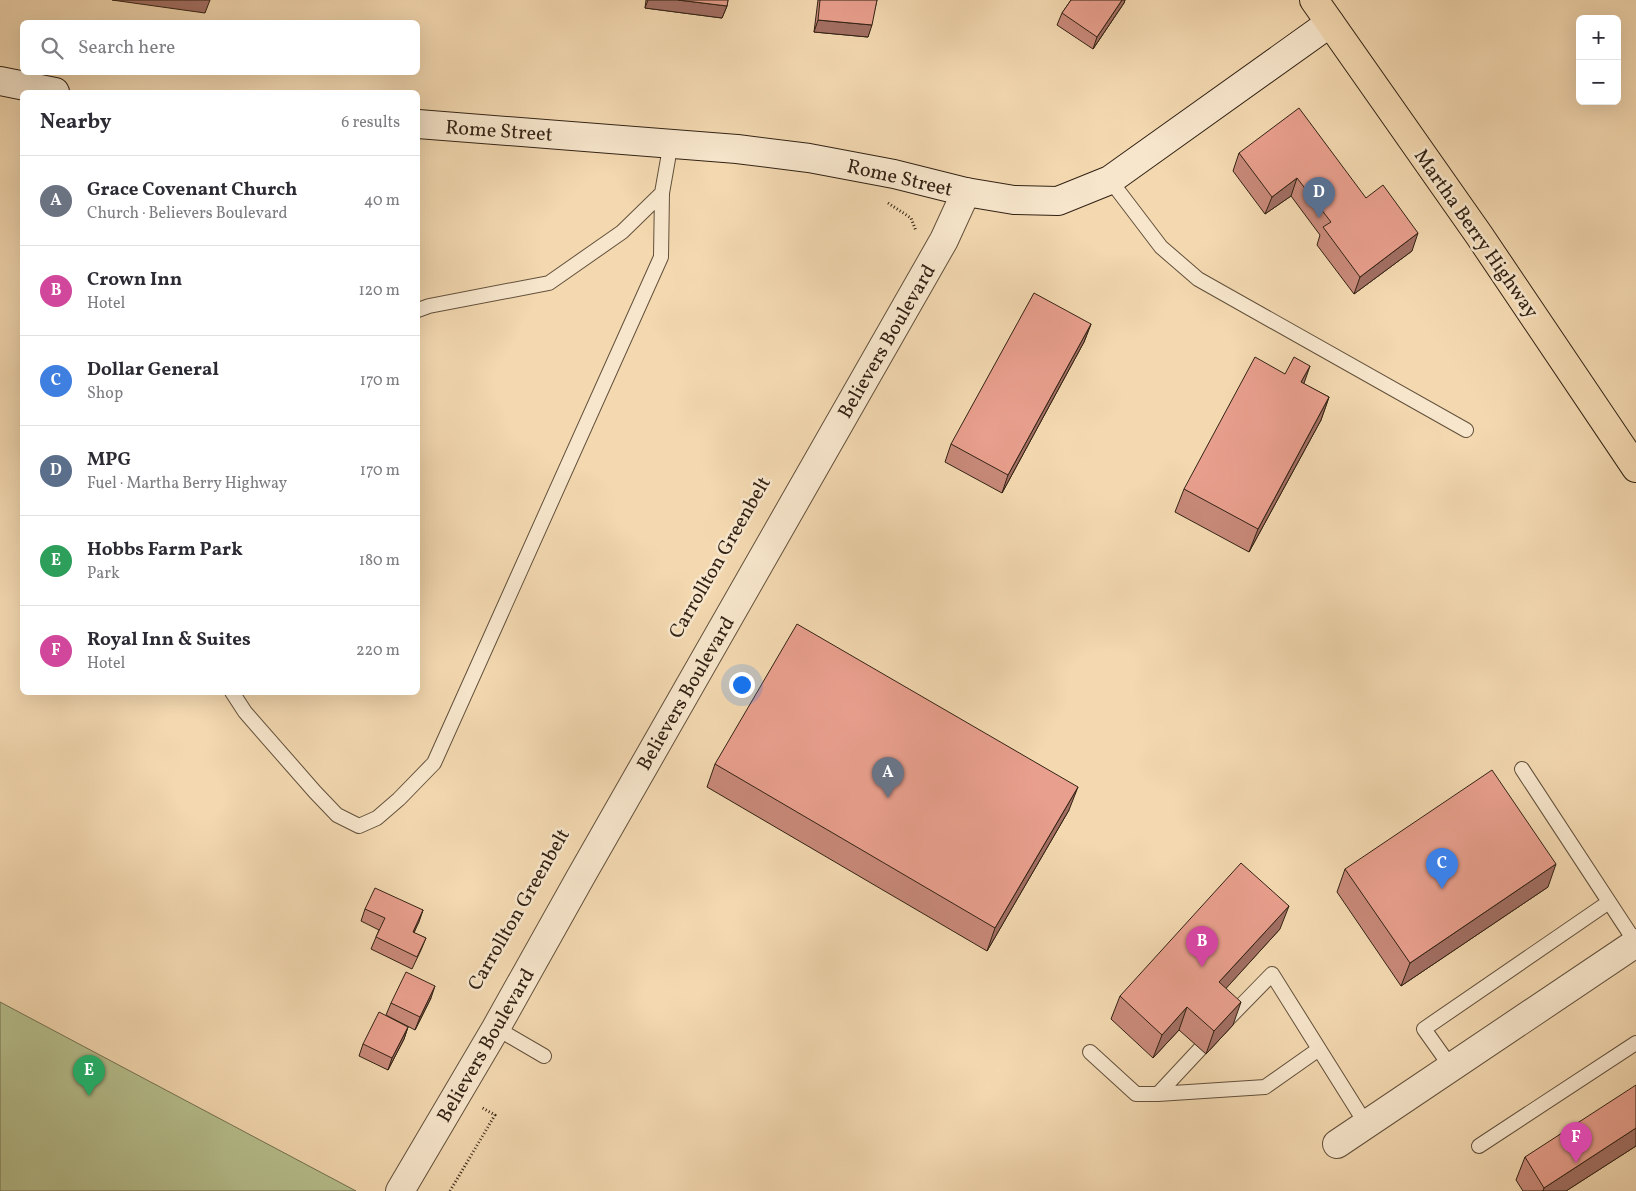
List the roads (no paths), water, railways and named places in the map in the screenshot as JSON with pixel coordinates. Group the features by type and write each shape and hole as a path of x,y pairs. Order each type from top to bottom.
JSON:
{"main road":[{"name":"Martha Berry Highway","path":"1314,0 1480,235 1636,468"}],"street":[{"name":"Rome Street","path":"420,124 671,142 809,158 894,174 966,192 1014,200 1058,200 1110,180 1330,23"},
{"path":"0,81 45,90"},
{"name":"Believers Boulevard","path":"400,1191 496,1028 609,826 944,240 966,192"},
{"path":"1337,1144 1636,943"}],"lane":[{"path":"234,695 245,712 315,792 337,815 359,826 376,818 398,799 434,762 661,257 662,194 671,142"},
{"path":"1110,180 1161,247 1198,279 1466,430"},
{"path":"420,309 437,304 550,283 622,232 662,194"},
{"path":"1522,769 1636,943"},
{"path":"1451,1067 1424,1029 1609,902"},
{"path":"1227,1020 1272,974 1366,1124"},
{"path":"496,1028 544,1056"},
{"path":"1479,1146 1636,1043"},
{"path":"1090,1052 1136,1094 1158,1094 1265,1087 1319,1048"},
{"path":"1158,1094 1200,1050"}],"place":[{"name":"MPG","path":"1319,218"},
{"name":"Grace Covenant Church","path":"888,798"},
{"name":"Dollar General","path":"1442,889"},
{"name":"Crown Inn","path":"1202,967"},
{"name":"Hobbs Farm Park","path":"89,1096"},
{"name":"Royal Inn & Suites","path":"1576,1163"}]}
